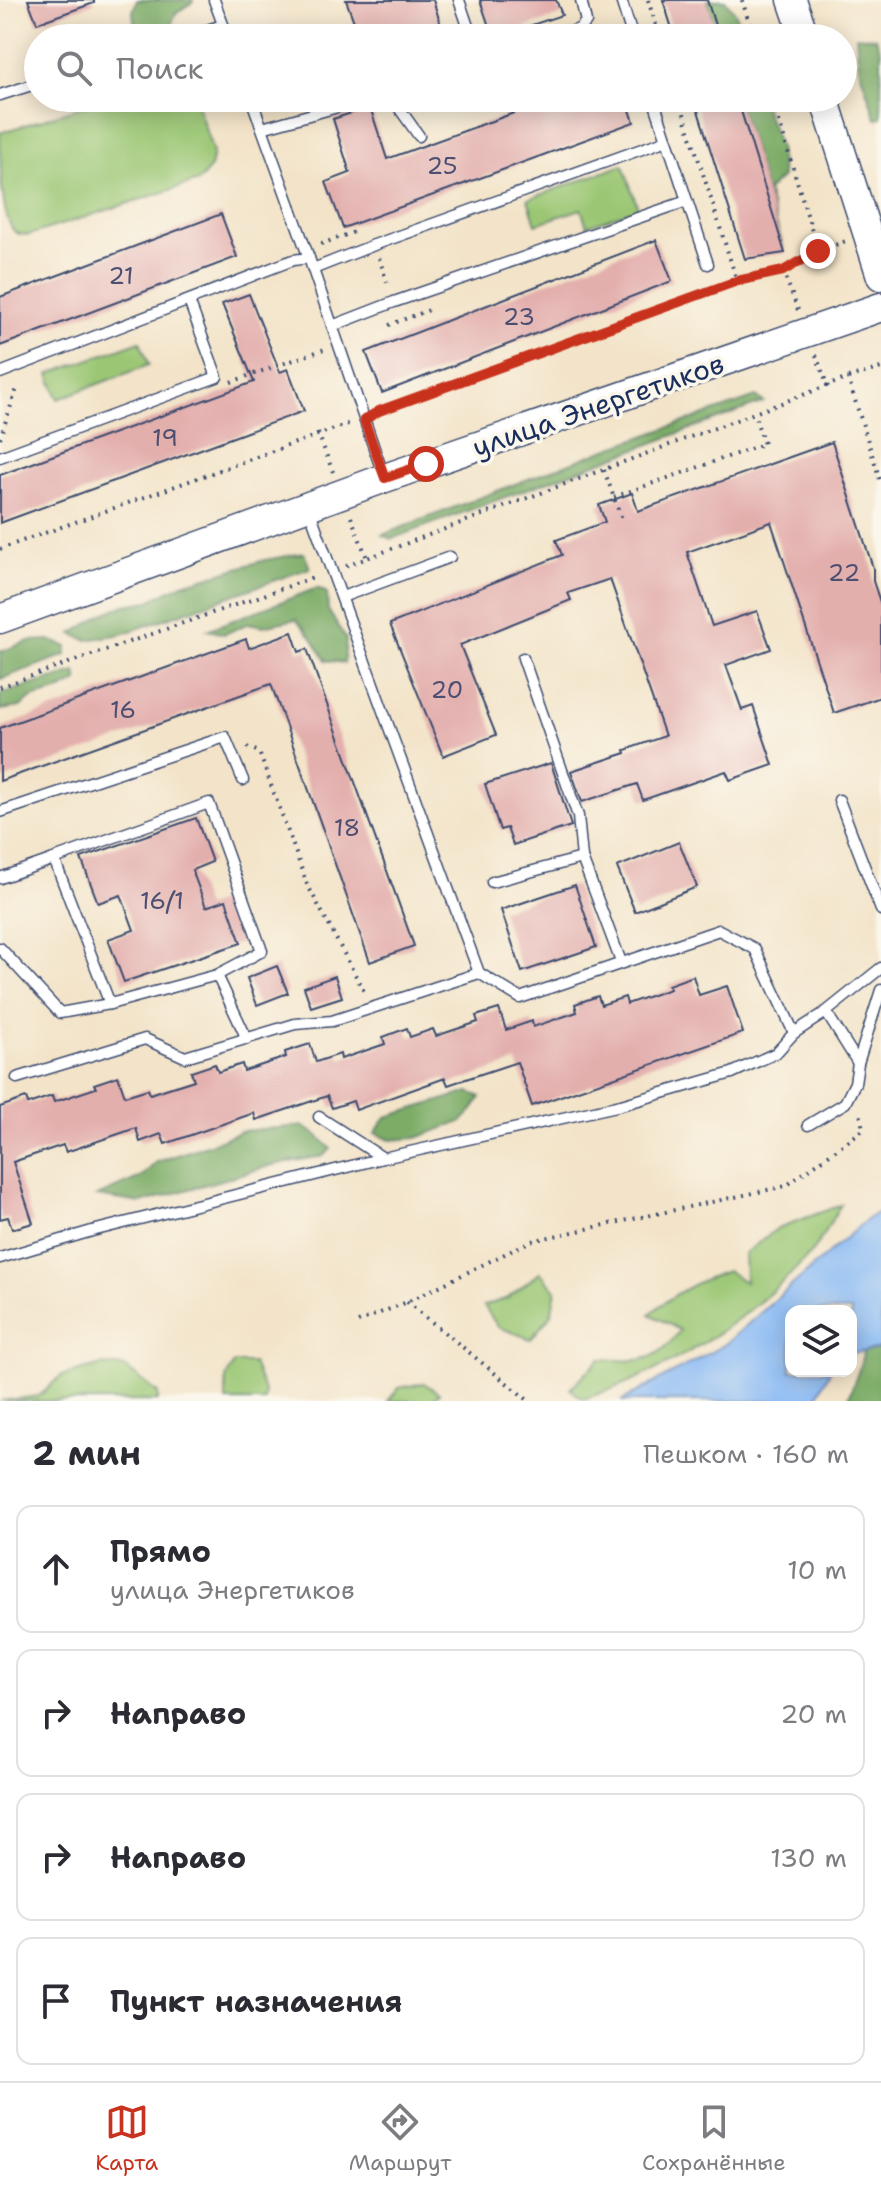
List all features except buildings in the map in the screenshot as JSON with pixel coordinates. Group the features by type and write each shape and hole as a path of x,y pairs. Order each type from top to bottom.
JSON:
{"main road":[{"path":"792,0 800,24"},
{"path":"829,112 881,276"},
{"name":"улица Энергетиков","path":"0,619 385,478 881,307"}],"lane":[{"path":"214,0 223,24"},
{"path":"459,0 467,24"},
{"path":"581,0 584,24"},
{"path":"621,0 629,24"},
{"path":"0,95 24,87"},
{"path":"256,112 385,478"},
{"path":"262,128 320,112"},
{"path":"402,112 419,136"},
{"path":"658,112 708,264"},
{"path":"0,373 293,260 311,263 374,245 667,140"},
{"path":"332,326 687,201"},
{"path":"0,457 217,377 189,301"},
{"path":"308,507 479,973 520,998 719,930 755,949 794,1033"},
{"path":"342,597 450,557"},
{"path":"523,658 578,816 582,858 621,962"},
{"path":"0,812 225,737 243,780"},
{"path":"839,800 881,910"},
{"path":"0,878 209,803 262,951 217,975 110,1004 60,1013 0,948"},
{"path":"492,882 582,858"},
{"path":"54,859 110,1004"},
{"path":"0,1258 92,1231 383,1158 621,1105 732,1073 776,1053 794,1033 881,968"},
{"path":"17,1078 145,1039 185,1057 295,1024 332,1021 479,973"},
{"path":"217,975 247,1039"},
{"path":"808,1125 845,1103 855,1083 858,1063 881,990"},
{"path":"826,1012 858,1063"},
{"path":"319,1117 383,1158"}],"path":[{"path":"648,0 656,24"},
{"path":"742,0 750,24"},
{"path":"683,112 737,281"},
{"path":"776,112 818,251"},
{"path":"0,549 318,433 364,420 379,411 737,281 783,271 818,251 868,233"},
{"path":"374,245 394,302"},
{"path":"384,326 443,306"},
{"path":"0,438 25,363"},
{"path":"0,687 332,571 881,368"},
{"path":"848,378 881,483"},
{"path":"614,497 764,444 754,414"},
{"path":"604,470 621,517"},
{"path":"225,737 259,752 307,884 373,1007"},
{"path":"358,1322 407,1302 531,1241 786,1186 863,1130 855,1083"},
{"path":"407,1302 529,1401"}],"green space":[{"path":"137,0 193,0 176,13 171,24 134,24 133,11"},
{"path":"707,0 725,0 736,14 739,24 715,24"},
{"path":"857,36 876,38 881,51 881,117 876,119 859,68"},
{"path":"65,112 200,112 213,152 210,168 199,181 29,235 16,233 7,215 0,133"},
{"path":"741,112 766,112 779,147 782,177 767,191 785,253"},
{"path":"623,165 638,208 587,226 581,209 536,224 528,199"},
{"path":"140,341 149,365 58,399 49,374"},
{"path":"756,397 764,402 391,539 382,535 604,450"},
{"path":"304,553 310,568 122,634 87,640 72,634 103,614 125,605 149,601 183,584 265,560"},
{"path":"317,588 327,593 328,610 346,639 344,663 326,660 296,619 263,626 248,623 225,634 207,630"},
{"path":"49,640 67,647 66,655 0,679 0,652 29,641"},
{"path":"76,672 78,681 61,690 32,698 20,707 0,710 0,694"},
{"path":"469,1092 481,1097 461,1122 416,1138 390,1140 375,1133 386,1117"},
{"path":"302,1126 331,1149 323,1156 273,1165 141,1203 97,1196 141,1177 157,1162 241,1131"},
{"path":"841,1205 813,1250 784,1280 732,1323 675,1359 615,1388 583,1399 570,1389 600,1359 636,1360 663,1349 680,1330 650,1314 659,1306 687,1288 728,1271 745,1282 744,1254 778,1228"},
{"path":"540,1272 556,1290 551,1315 531,1339 498,1327 484,1306 508,1298"},
{"path":"881,1348 881,1401 848,1401 863,1351"},
{"path":"234,1363 253,1363 265,1394 264,1401 226,1401 226,1378"},
{"path":"102,1365 125,1367 158,1393 158,1401 0,1401 39,1396 61,1376"},
{"path":"424,1383 439,1393 432,1401 388,1401 399,1388"}],"water":[{"path":"881,1210 881,1348 857,1352 857,1305 785,1305 785,1377 827,1377 815,1401 621,1401 724,1345"}],"route":[{"path":"426,464 385,478 364,420 379,411 737,281 783,271 818,251"}]}
